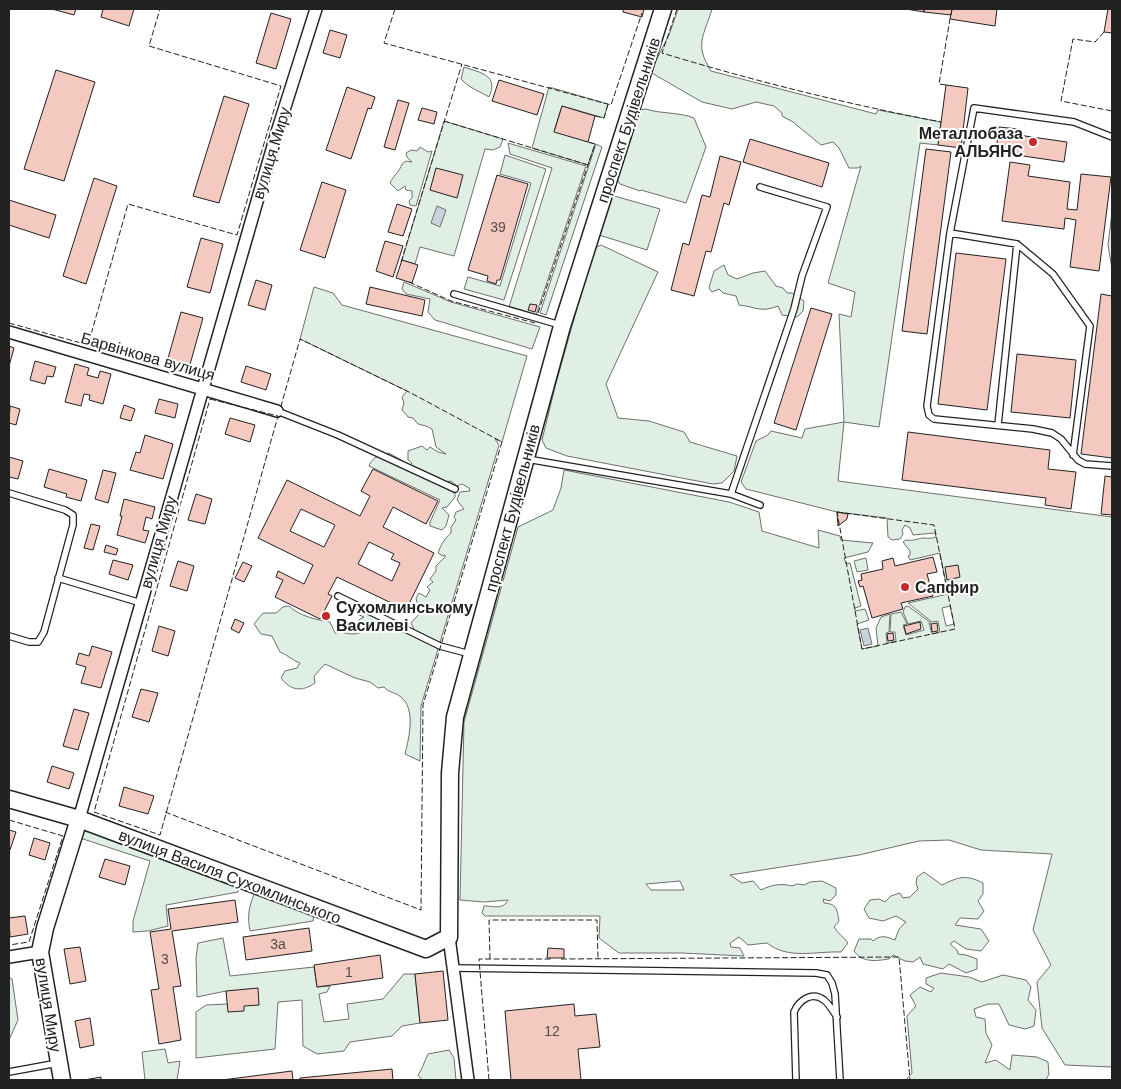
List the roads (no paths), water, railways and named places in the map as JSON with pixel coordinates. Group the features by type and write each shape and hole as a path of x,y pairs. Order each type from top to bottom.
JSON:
{"street":[{"name":"вулиця Миру","path":"62,1080 40,952 45,928 79,819 277,132 316,9"},
{"name":"проспект Будівельників","path":"468,1080 449,937 451,764 455,717 562,326 663,9"},
{"name":"Барвінкова вулиця","path":"9,332 277,411"},
{"name":"вулиця Василя Сухомлинського","path":"9,800 79,819 426,949 449,937"},
{"path":"9,956 40,952"}],"lane":[{"path":"1112,138 1074,122 974,108 950,233 927,406 929,415 934,419 1033,429 1052,433 1061,439 1078,460 1085,464 1112,466"},
{"path":"731,494 794,310 802,276 827,207 760,187"},
{"path":"950,233 1017,244 1052,274 1090,326 1073,454"},
{"path":"998,426 1017,244"},
{"path":"454,294 562,326"},
{"path":"277,411 354,441 455,489"},
{"path":"526,458 731,494 760,505"},
{"path":"9,493 65,510 73,515 73,525 44,632 38,642 29,642 9,636"},
{"path":"58,578 141,603"},
{"path":"338,596 440,646 472,654"},
{"path":"453,968 816,973 827,975 832,983 837,1017 840,1080"},
{"path":"796,1080 794,1012 796,1006 801,1000 814,996 826,1002 837,1017"},
{"path":"9,1072 59,1063"}],"place":[{"name":"Металлобаза АЛЬЯНС","path":"1033,142"},
{"name":"Сапфир","path":"905,587"},
{"name":"Сухомлинському Василеві","path":"326,616"}]}
